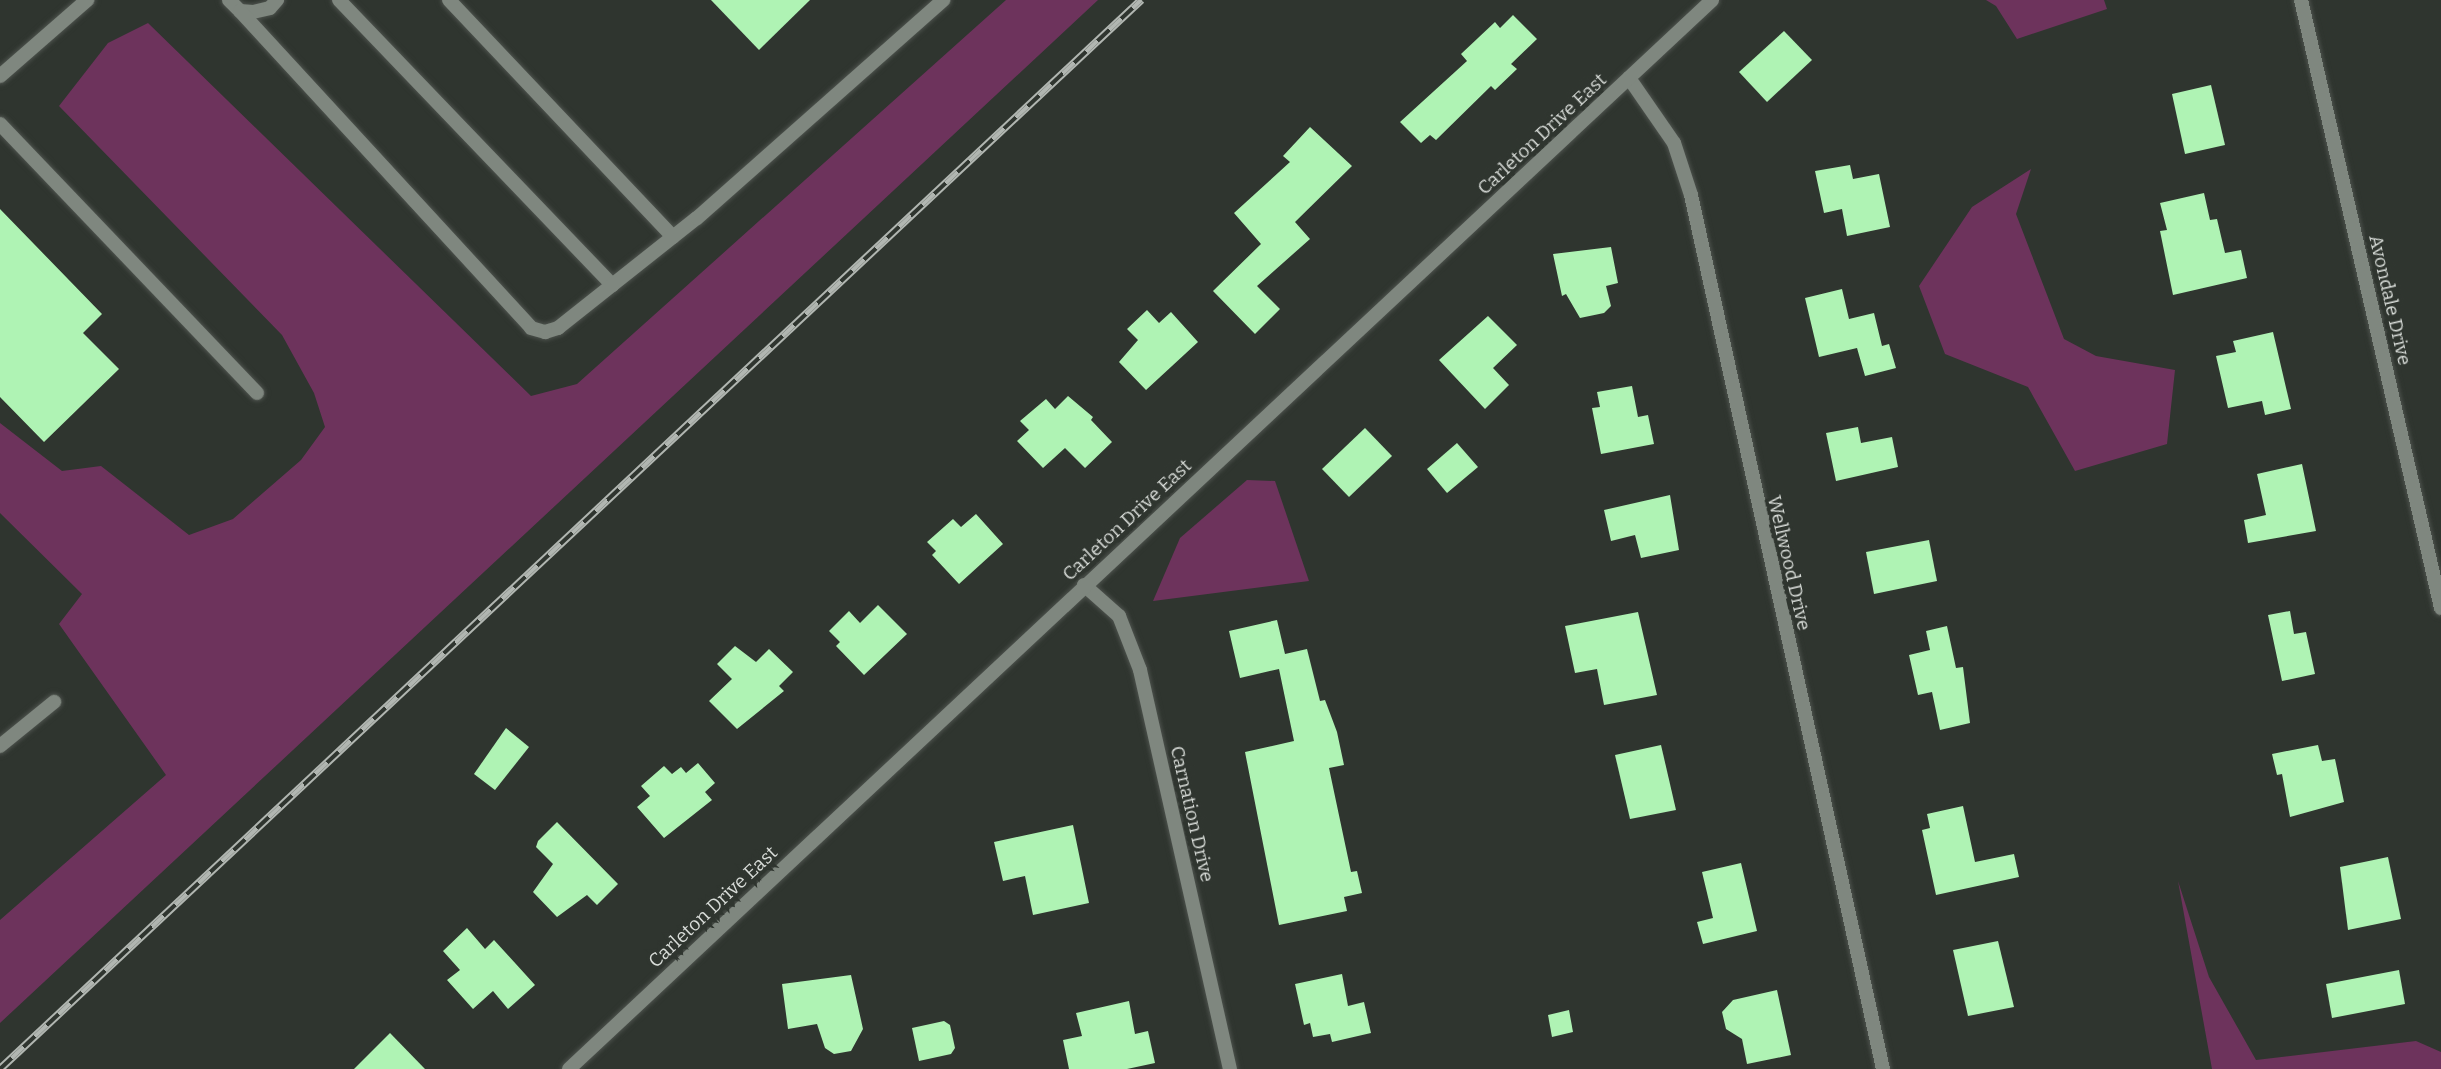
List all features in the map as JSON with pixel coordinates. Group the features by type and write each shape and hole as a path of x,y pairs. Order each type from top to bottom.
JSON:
{"street":[{"path":"0,76 87,0"},
{"path":"229,0 531,328 558,328 673,237 943,0"},
{"path":"240,11 270,8 277,0"},
{"path":"338,0 612,285"},
{"path":"449,0 673,237"},
{"name":"Carleton Drive East","path":"569,1069 1712,0"},
{"name":"Avondale Drive","path":"2301,0 2441,608"},
{"name":"Wellwood Drive","path":"1629,78 1674,143 1691,195 1883,1069"},
{"path":"0,124 257,393"},
{"name":"Carnation Drive","path":"1084,585 1119,616 1140,670 1230,1069"},
{"path":"0,746 54,702"}],"shaded area":[{"path":"1006,0 1098,0 0,1023 0,920 166,775 59,624 82,594 0,513 0,423 62,471 101,466 189,535 233,519 301,460 325,427 314,393 282,335 59,106 108,43 148,23 531,396 577,384"},
{"path":"1986,0 2104,0 2107,9 2017,39 1996,6"},
{"path":"2031,169 2016,214 2064,339 2096,356 2175,370 2167,444 2075,471 2028,387 1945,354 1919,286 1972,207"},
{"path":"1247,480 1275,481 1309,581 1153,601 1180,538"},
{"path":"2178,881 2209,977 2256,1060 2416,1041 2441,1052 2441,1069 2212,1069"}],"building":[{"path":"711,0 810,0 759,50"},
{"path":"1513,15 1537,39 1511,64 1517,69 1495,90 1491,86 1436,140 1430,135 1421,143 1400,122 1467,61 1461,54 1495,22 1500,28"},
{"path":"1784,31 1812,60 1767,102 1739,72"},
{"path":"2211,85 2225,145 2185,154 2172,94"},
{"path":"1310,127 1352,166 1295,222 1310,239 1257,286 1280,309 1255,334 1213,291 1261,244 1234,213 1290,162 1283,156"},
{"path":"1850,165 1853,179 1879,174 1890,227 1847,236 1842,209 1824,213 1815,171"},
{"path":"2204,193 2210,220 2217,219 2225,253 2241,250 2247,278 2173,295 2160,231 2167,230 2160,203"},
{"path":"0,209 102,314 83,333 119,369 44,442 0,397"},
{"path":"1611,247 1618,283 1606,286 1611,306 1604,313 1580,318 1566,294 1562,296 1553,254"},
{"path":"1842,289 1849,319 1874,313 1882,346 1889,344 1896,368 1865,376 1857,348 1819,357 1805,298"},
{"path":"1147,310 1159,323 1171,312 1198,342 1146,390 1119,362 1138,340 1127,329"},
{"path":"1488,316 1517,345 1493,368 1509,385 1485,409 1439,360"},
{"path":"2273,332 2291,409 2265,415 2262,401 2228,408 2216,356 2236,352 2233,341"},
{"path":"1632,386 1638,417 1648,415 1654,444 1601,454 1592,408 1600,407 1597,392"},
{"path":"1068,396 1093,417 1091,420 1112,442 1085,468 1065,448 1043,468 1017,441 1029,430 1020,421 1046,399 1055,409"},
{"path":"1858,427 1861,443 1892,437 1898,467 1836,481 1826,433"},
{"path":"1365,428 1392,456 1349,497 1322,469"},
{"path":"1457,443 1478,467 1447,493 1427,469"},
{"path":"2302,464 2316,531 2248,543 2244,520 2266,515 2257,474"},
{"path":"1670,495 1679,550 1641,558 1635,535 1611,541 1604,510"},
{"path":"976,514 1003,544 959,584 932,555 936,551 927,542 953,519 961,527"},
{"path":"1929,540 1937,581 1874,594 1866,552"},
{"path":"878,605 907,634 864,675 836,646 840,642 829,631 849,611 860,623"},
{"path":"2290,611 2294,634 2306,632 2315,674 2282,681 2268,615"},
{"path":"1638,612 1657,695 1604,705 1597,669 1575,673 1565,626"},
{"path":"1277,620 1285,654 1307,649 1320,701 1325,700 1337,732 1344,765 1329,768 1351,872 1357,871 1362,893 1344,897 1347,911 1279,925 1245,752 1294,741 1279,669 1240,678 1229,631"},
{"path":"1947,626 1956,668 1963,667 1970,723 1940,730 1932,692 1918,695 1909,655 1930,650 1926,631"},
{"path":"735,646 756,662 769,649 793,672 779,686 784,691 737,729 709,701 732,679 717,664"},
{"path":"506,728 529,747 495,790 474,774"},
{"path":"1661,745 1676,810 1630,819 1615,755"},
{"path":"2318,745 2322,761 2335,759 2344,802 2290,817 2282,774 2277,775 2272,754"},
{"path":"698,763 715,783 705,792 712,800 664,838 637,807 650,796 641,786 664,766 672,774 681,767 686,773"},
{"path":"1963,806 1975,862 2014,854 2019,877 1936,895 1922,830 1930,828 1927,814"},
{"path":"557,822 618,884 597,905 587,895 557,917 533,892 553,864 536,847 538,841"},
{"path":"1073,825 1089,903 1033,915 1025,876 1003,881 994,842"},
{"path":"2388,857 2401,919 2348,930 2340,867"},
{"path":"1741,863 1757,931 1703,944 1697,922 1713,918 1702,872"},
{"path":"467,928 485,949 494,940 535,985 508,1009 493,991 473,1009 447,980 460,970 443,951"},
{"path":"1998,941 2014,1007 1968,1016 1953,950"},
{"path":"2399,970 2405,1004 2332,1018 2326,984"},
{"path":"1342,974 1348,1006 1364,1002 1371,1033 1332,1042 1330,1034 1313,1037 1310,1023 1304,1025 1295,984"},
{"path":"851,975 863,1029 851,1051 834,1054 825,1048 817,1024 788,1029 782,984"},
{"path":"1777,990 1791,1055 1747,1064 1742,1039 1726,1029 1722,1012 1733,1000"},
{"path":"1129,1001 1135,1034 1148,1031 1155,1063 1127,1069 1069,1069 1063,1040 1082,1036 1076,1013"},
{"path":"1569,1010 1573,1032 1552,1037 1548,1015"},
{"path":"944,1021 950,1025 955,1048 951,1054 919,1061 912,1028"},
{"path":"390,1033 425,1069 354,1069"}],"railway":[{"path":"0,1069 1141,0"}]}
